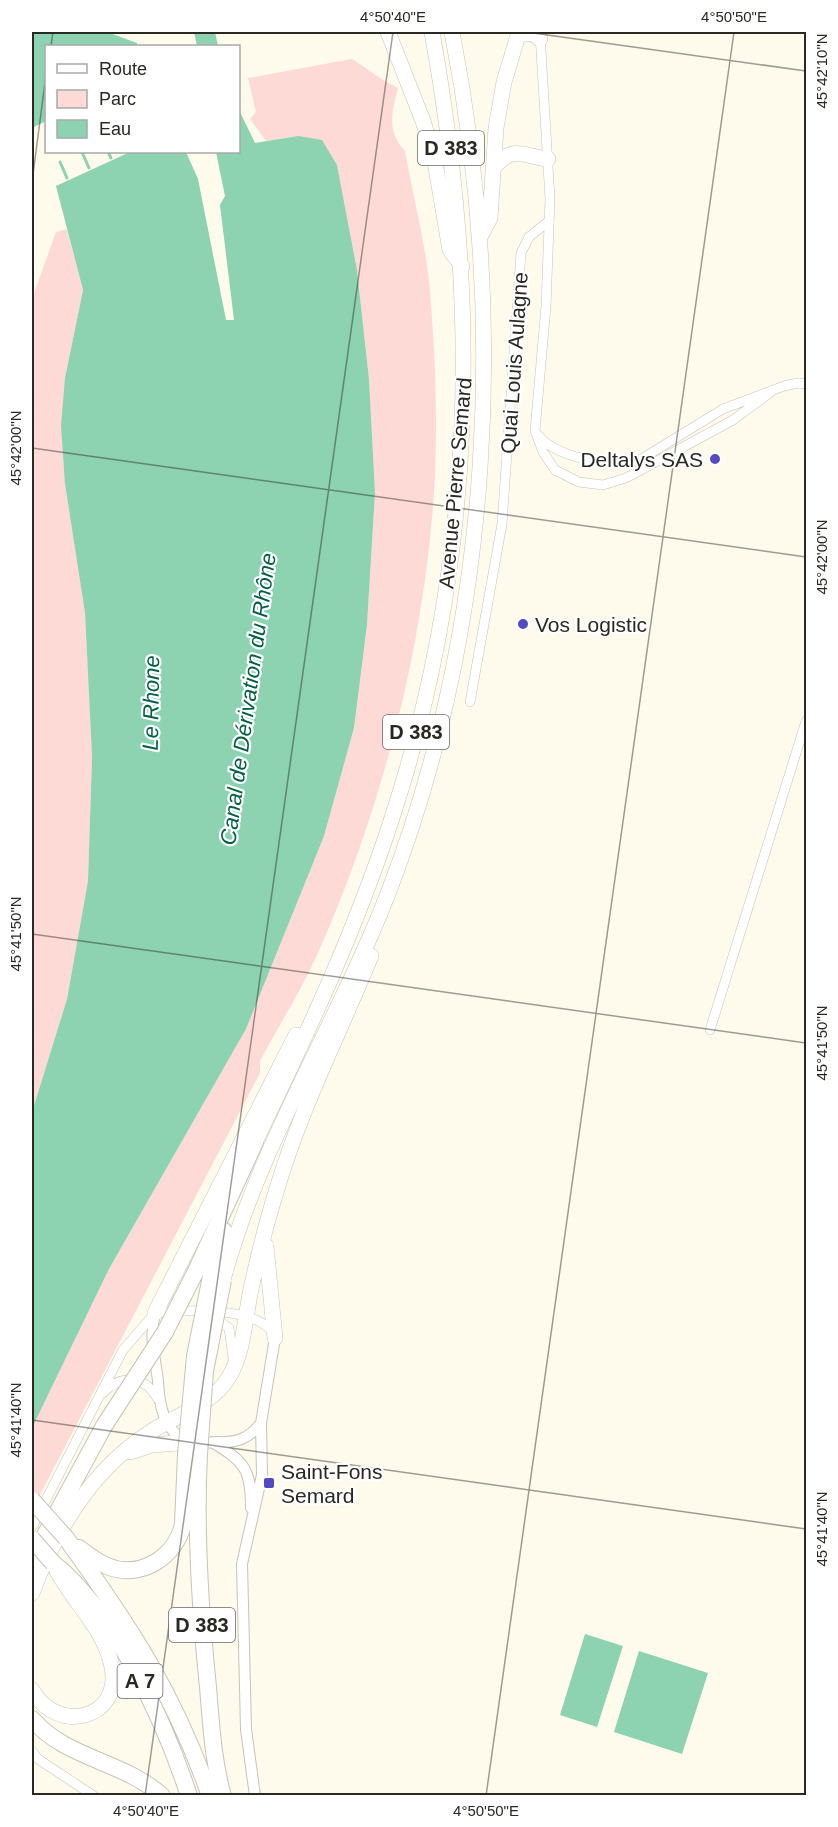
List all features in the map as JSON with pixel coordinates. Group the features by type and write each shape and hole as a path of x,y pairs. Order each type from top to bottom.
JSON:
{"highway":[{"path":"388,32 423,122 435,162 450,250 462,266"},
{"name":"Avenue Pierre Semard","path":"340,957 393,817 420,718 441,622 454,542 463,430 465,367 462,266 450,138 432,32"},
{"name":"Avenue Pierre Semard","path":"388,892 433,751 454,662 473,541 483,396 484,333 480,237 472,150 452,32"},
{"path":"480,237 490,218 493,168 504,82 518,33 540,35"},
{"path":"493,168 509,153 524,152 548,159"},
{"path":"32,1593 41,1570 79,1500 122,1455 167,1423 218,1392 234,1367 265,1231 297,1127 378,939 388,892"},
{"name":"D 383","path":"32,1559 104,1426 165,1332 210,1276 237,1230 262,1164 388,892"},
{"path":"155,1313 242,1137 340,957"},
{"name":"D 383","path":"255,1142 322,1002 340,957"},
{"path":"210,1276 255,1142"},
{"path":"265,1231 275,1338"},
{"name":"D 383","path":"210,1276 207,1361 192,1450 201,1611 210,1712 223,1796"},
{"path":"66,1538 98,1562 115,1569 141,1569 163,1558 175,1545 183,1524 192,1450 152,1445 122,1455"},
{"name":"A 7","path":"32,1500 66,1538 124,1617 149,1659 185,1730 210,1796"},
{"name":"A 7","path":"32,1539 53,1563 71,1576 125,1654 157,1715 189,1796"},
{"path":"32,1690 48,1711 72,1717 84,1715 101,1705 108,1696 113,1683 112,1666 105,1646 53,1563"},
{"path":"32,1719 61,1743 130,1773 162,1796"}],"street":[{"path":"540,35 548,159 549,220 546,306 535,431 543,452 555,470 579,482 603,485 626,478 733,420 771,392"},
{"name":"Quai Louis Aulagne","path":"470,702 502,524 521,253 529,237 549,220"},
{"path":"535,431 543,441 558,450 610,465 624,465 638,461 723,409 798,382 807,384"},
{"path":"710,1030 807,721"},
{"path":"202,1312 221,1321 229,1328 234,1367"},
{"path":"32,1527 128,1341 155,1313 202,1312 246,1317 263,1323 275,1338 261,1423 262,1475 243,1548 241,1591 246,1730 255,1796"},
{"path":"155,1313 151,1337 157,1398 167,1423 192,1450 212,1442 245,1438 261,1423"},
{"path":"98,1399 111,1385 130,1378 144,1383 157,1398"},
{"path":"212,1442 233,1455 247,1469 251,1484 251,1518"},
{"path":"32,1751 38,1759 94,1796"}],"green space":[{"path":"352,59 398,88 392,121 393,128 395,136 405,151 430,291 436,404 434,490 426,574 406,685 377,795 340,902 318,953 260,1061 260,1073 32,1510 32,1428 109,1269 246,1029 324,836 354,728 367,625 375,493 369,379 357,270 337,165 298,136 266,141 250,119 256,112 248,78"},
{"path":"67,229 83,290 65,378 65,484 85,613 92,757 88,881 67,999 32,1112 32,299 56,232"}],"water":[{"path":"32,32 107,32 137,43 138,45 45,45 45,122 32,128"},
{"path":"194,32 215,32 218,45 197,45"},
{"path":"240,112 255,143 298,136 322,140 337,165 357,270 369,379 375,493 367,625 354,728 324,836 246,1029 109,1269 32,1428 32,1112 67,999 88,881 92,757 85,613 65,484 61,426 65,378 83,290 56,186 128,153 186,153 198,179 226,320 234,320 220,205 225,196 216,153 240,153"},
{"path":"585,1634 623,1646 597,1727 560,1715"},
{"path":"639,1651 708,1673 682,1754 614,1732"}],"waterway":[{"path":"82,153 89,168"},
{"path":"108,153 111,158"},
{"path":"60,162 67,178"}],"place":[{"name":"Deltalys SAS","path":"715,459"},
{"name":"Vos Logistic","path":"523,624"},
{"name":"Saint-Fons Semard","path":"269,1483"}],"water label":[{"name":"Canal de Dérivation du Rhône","path":"248,699"},
{"name":"Le Rhone","path":"151,703"}]}
